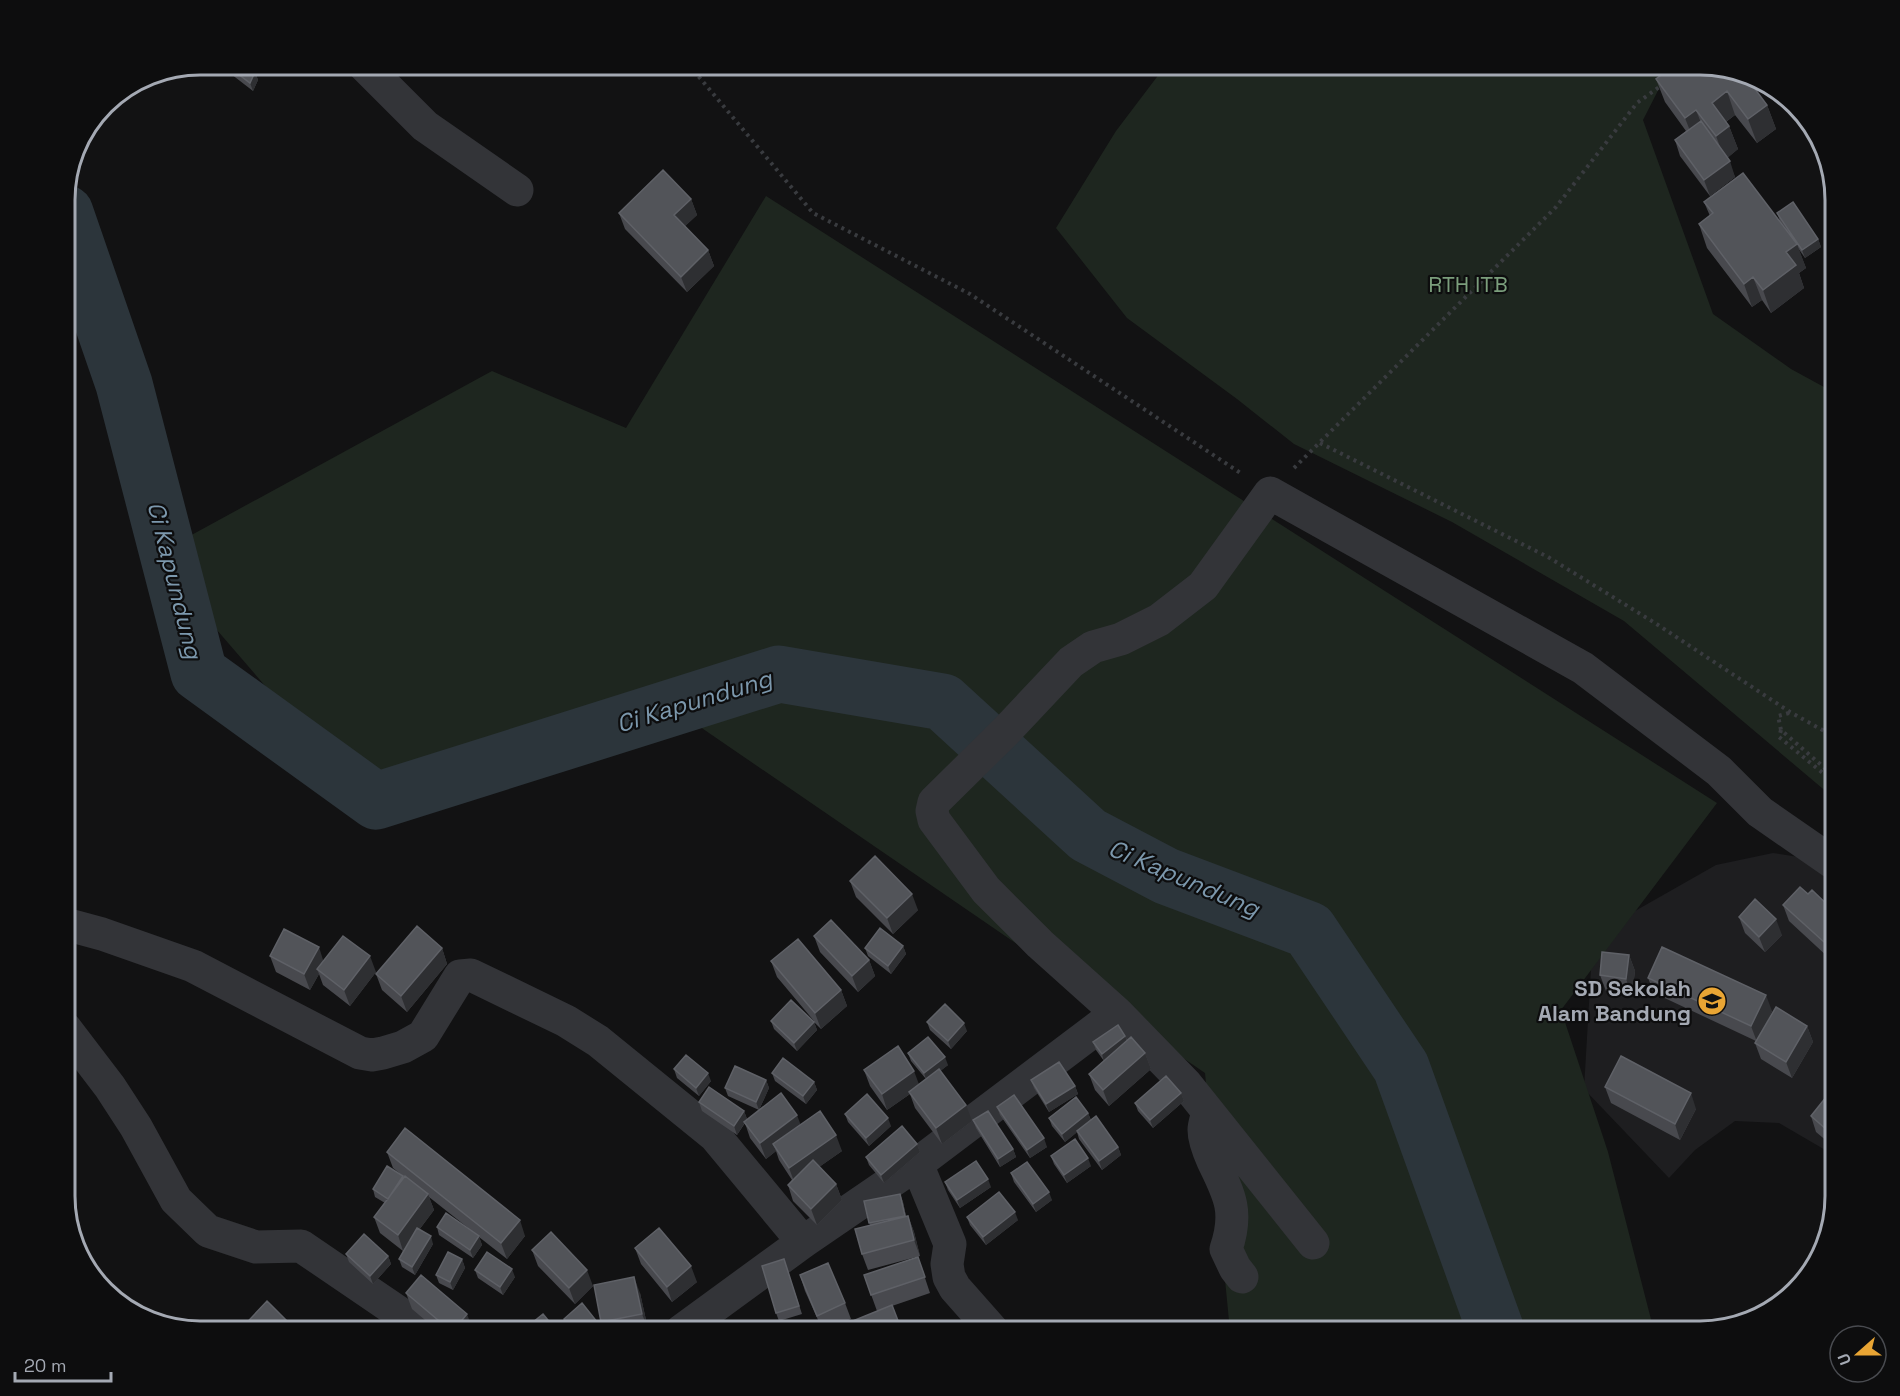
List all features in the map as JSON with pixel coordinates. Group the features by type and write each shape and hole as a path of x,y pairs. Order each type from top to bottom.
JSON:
{"street":[{"path":"375,75 425,126 517,190"},
{"path":"1313,1243 1186,1084 1117,1013 1040,944 986,890 934,820 932,812 934,802 1006,731 1071,662 1093,647 1121,639 1159,620 1203,586 1270,493 1583,668 1719,771 1760,812 1825,856"},
{"path":"75,927 193,966 360,1053 372,1055 404,1047 423,1036 460,976 471,975 566,1021 598,1041 716,1136 803,1242"},
{"path":"696,1321 803,1242 917,1164 1117,1013"},
{"path":"75,1041 136,1126 176,1200 208,1231 256,1247 301,1246 410,1321"},
{"path":"1208,1112 1204,1129 1208,1150 1230,1195 1233,1210 1232,1232 1226,1249 1235,1268 1242,1276"},
{"path":"917,1164 950,1244 947,1264 949,1277 955,1288 984,1321"}],"path":[{"path":"698,75 813,213 970,294 1270,493"},
{"path":"1665,84 1637,103 1556,207 1320,443 1548,557 1655,623 1790,712 1825,731"},
{"path":"1790,712 1778,716 1781,730 1779,737 1825,774"},
{"path":"1781,730 1825,768"}],"shaded area":[{"name":"SD Sekolah Alam Bandung","path":"1773,853 1805,858 1825,871 1825,1150 1779,1123 1735,1121 1695,1150 1669,1178 1584,1089 1591,969 1635,911 1716,865"}],"green space":[{"name":"RTH ITB","path":"1158,75 1666,75 1643,120 1713,314 1791,369 1825,388 1825,791 1624,621 1452,522 1294,444 1127,318 1056,228 1116,131"},
{"path":"766,196 1717,803 1561,1010 1608,1152 1651,1321 1229,1321 1205,1073 655,696 348,782 153,556 492,371 626,428"}],"building":[{"path":"239,75 254,75 250,83"},
{"path":"1661,75 1700,75 1733,79 1754,87 1767,105 1748,119 1727,91 1712,103 1729,126 1716,136 1696,110 1685,118 1656,79"},
{"path":"1701,121 1730,161 1704,180 1675,140"},
{"path":"663,170 691,199 674,215 708,250 681,277 619,213"},
{"path":"1743,173 1797,244 1786,252 1796,265 1763,290 1753,277 1744,284 1699,224 1713,213 1704,202"},
{"path":"1793,202 1818,239 1802,250 1777,213"},
{"path":"875,856 912,894 887,918 850,881"},
{"path":"1800,887 1808,894 1812,890 1825,902 1824,942 1783,905"},
{"path":"1755,899 1776,919 1759,937 1739,917"},
{"path":"831,920 869,960 852,976 814,936"},
{"path":"417,926 442,948 401,996 376,974"},
{"path":"880,928 903,946 888,966 865,948"},
{"path":"284,929 319,947 304,974 270,956"},
{"path":"343,936 370,956 344,990 317,969"},
{"path":"798,939 841,990 815,1013 771,961"},
{"path":"1662,947 1766,995 1751,1026 1648,978"},
{"path":"1602,952 1629,955 1626,979 1600,975"},
{"path":"791,1000 814,1022 794,1043 771,1021"},
{"path":"945,1004 964,1023 948,1041 927,1022"},
{"path":"1776,1007 1807,1026 1786,1062 1755,1043"},
{"path":"1118,1025 1125,1036 1102,1054 1093,1042"},
{"path":"928,1037 945,1057 924,1073 908,1053"},
{"path":"1131,1037 1145,1053 1103,1090 1089,1074"},
{"path":"898,1046 914,1071 882,1094 864,1070"},
{"path":"686,1055 708,1073 696,1088 674,1069"},
{"path":"1621,1056 1691,1093 1675,1124 1605,1087"},
{"path":"783,1058 814,1082 803,1096 772,1073"},
{"path":"1059,1062 1075,1086 1046,1104 1031,1080"},
{"path":"735,1066 766,1080 756,1102 725,1088"},
{"path":"939,1069 966,1105 936,1128 909,1092"},
{"path":"1166,1076 1181,1093 1150,1120 1135,1103"},
{"path":"709,1087 744,1111 734,1126 699,1102"},
{"path":"781,1093 797,1115 760,1143 744,1122"},
{"path":"867,1094 888,1118 866,1138 845,1114"},
{"path":"1014,1095 1044,1138 1027,1150 997,1107"},
{"path":"1076,1097 1088,1113 1062,1134 1049,1118"},
{"path":"1825,1098 1825,1128 1811,1116"},
{"path":"820,1111 836,1135 789,1168 773,1144"},
{"path":"988,1111 1013,1149 998,1159 973,1120"},
{"path":"1096,1116 1118,1147 1099,1161 1077,1131"},
{"path":"902,1126 917,1144 881,1175 866,1157"},
{"path":"405,1128 520,1220 501,1243 387,1152"},
{"path":"1075,1139 1088,1158 1064,1175 1051,1156"},
{"path":"813,1160 836,1184 811,1209 788,1185"},
{"path":"976,1161 988,1179 957,1200 945,1182"},
{"path":"1027,1162 1049,1192 1033,1204 1011,1173"},
{"path":"387,1166 403,1176 388,1199 373,1189"},
{"path":"405,1176 428,1194 398,1235 374,1217"},
{"path":"999,1192 1015,1212 983,1237 967,1217"},
{"path":"900,1194 905,1216 869,1223 864,1201"},
{"path":"446,1213 479,1236 470,1250 437,1227"},
{"path":"908,1216 914,1240 862,1254 855,1229"},
{"path":"417,1228 431,1236 412,1267 399,1259"},
{"path":"659,1228 691,1266 667,1287 635,1248"},
{"path":"551,1232 587,1270 569,1288 532,1250"},
{"path":"364,1234 388,1256 370,1276 346,1254"},
{"path":"448,1252 462,1259 450,1282 436,1275"},
{"path":"487,1252 512,1269 500,1287 475,1270"},
{"path":"918,1257 925,1277 871,1295 864,1275"},
{"path":"784,1259 799,1306 776,1313 762,1266"},
{"path":"828,1263 845,1303 817,1316 800,1275"},
{"path":"421,1275 467,1314 461,1321 439,1321 406,1293"},
{"path":"634,1277 642,1314 601,1321 594,1285"},
{"path":"267,1301 287,1321 248,1321"},
{"path":"582,1303 596,1321 566,1321 564,1319"},
{"path":"892,1305 898,1321 853,1321"},
{"path":"543,1314 549,1321 534,1321"}],"waterway":[{"name":"Ci Kapundung","path":"75,242 124,384 199,673 376,801 779,674 943,702 1088,835 1166,876 1309,930 1401,1067 1492,1321"}],"place":[{"name":"SD Sekolah Alam Bandung","path":"1712,1001"}]}
